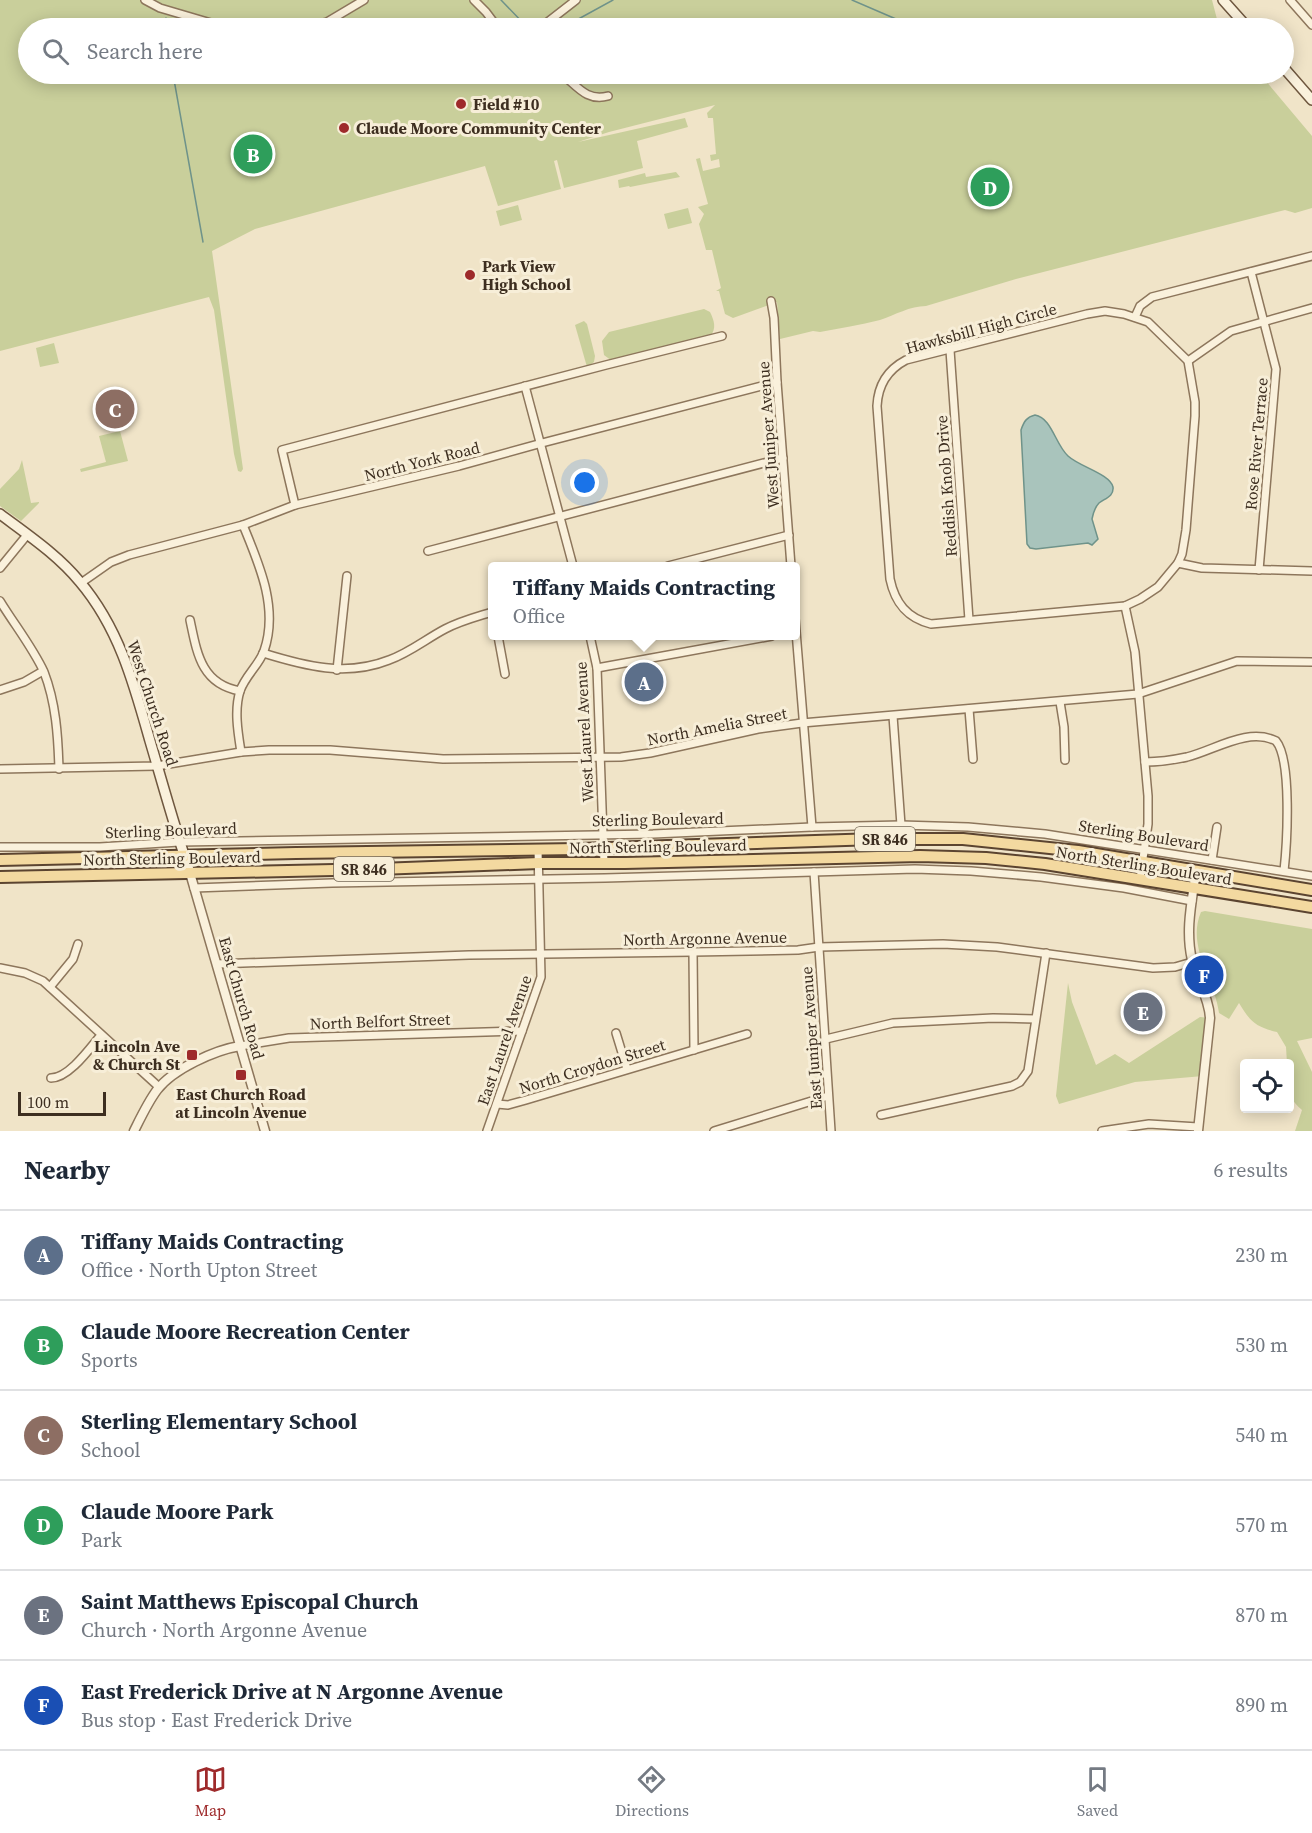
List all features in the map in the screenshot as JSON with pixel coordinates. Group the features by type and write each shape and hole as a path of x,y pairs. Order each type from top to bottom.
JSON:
{"main road":[{"path":"1223,0 1239,18"},
{"path":"1294,79 1312,100"},
{"name":"West Church Road","path":"0,514 63,564 81,583 115,634 130,672 190,873"},
{"name":"North Sterling Boulevard","path":"0,860 603,848 876,839 963,839 1078,851 1312,890"},
{"name":"North Sterling Boulevard","path":"0,877 920,856 1045,864 1312,907"}],"street":[{"path":"145,0 160,8 194,18"},
{"path":"334,18 364,0"},
{"path":"474,0 490,18"},
{"path":"553,18 576,0"},
{"path":"1290,0 1312,25"},
{"path":"573,84 587,96 594,98 608,96"},
{"path":"1135,317 1140,306 1152,297 1312,256"},
{"name":"Rose River Terrace","path":"1251,272 1276,369 1259,570"},
{"name":"West Juniper Avenue","path":"771,301 791,562"},
{"path":"1188,361 1231,332 1312,308"},
{"name":"Hawksbill High Circle","path":"1097,312 1113,312 1135,317 1148,322 1188,361 1195,416 1186,530 1178,563 1158,587 1125,606 931,624 907,613 898,603 890,579 878,418 878,398 883,379 906,360 1097,312"},
{"path":"295,505 282,450 722,336"},
{"name":"Reddish Knob Drive","path":"950,350 969,621"},
{"name":"North York Road","path":"81,583 111,562 129,555 243,525 295,505 459,466 777,382"},
{"path":"525,387 542,443 572,562"},
{"path":"428,551 783,458"},
{"path":"241,752 238,721 240,692 263,653 268,634 266,585 243,525"},
{"path":"0,568 27,535"},
{"path":"687,562 789,535"},
{"path":"1178,563 1202,568 1312,571"},
{"path":"337,670 347,576"},
{"path":"0,601 43,671 51,696 57,728 59,769"},
{"path":"1125,606 1135,652 1148,808 1140,879"},
{"path":"263,653 304,666 337,670 367,667 390,660 447,628 488,614"},
{"path":"190,620 205,670 215,681 240,692"},
{"path":"499,640 505,674"},
{"name":"West Laurel Avenue","path":"591,640 597,668 604,863"},
{"path":"597,668 750,640"},
{"path":"797,640 812,827"},
{"name":"North Amelia Street","path":"0,769 157,766 241,752 330,750 442,759 600,757 650,753 758,729 802,723 1138,694 1236,661 1312,662"},
{"path":"0,690 24,682 43,671"},
{"path":"1060,702 1065,728 1065,760"},
{"path":"969,709 973,759"},
{"path":"894,716 901,825"},
{"path":"1145,762 1186,757 1245,737 1259,735 1276,741 1284,755 1285,770 1288,842 1284,871"},
{"name":"Sterling Boulevard","path":"0,847 100,847 179,842 603,834 901,825 1003,829 1312,876"},
{"path":"1212,860 1217,827"},
{"name":"East Laurel Avenue","path":"487,1131 541,978 538,849"},
{"path":"195,888 915,869 1005,873 1124,888 1192,901"},
{"path":"1102,1131 1167,1124 1198,1129 1209,1006 1192,962 1189,944 1196,871"},
{"name":"East Juniper Avenue","path":"814,872 831,1131"},
{"name":"East Church Road","path":"190,873 264,1131"},
{"path":"50,987 73,958 78,944"},
{"name":"North Argonne Avenue","path":"217,964 541,954 798,950 819,947 943,944 997,947 1153,968 1175,967 1192,962"},
{"path":"693,952 694,1050"},
{"path":"881,1115 1012,1086 1020,1082 1028,1071 1046,953"},
{"path":"0,968 25,973 43,981 159,1087"},
{"path":"826,1039 893,1023 993,1018 1035,1019"},
{"name":"North Belfort Street","path":"240,1046 289,1038 522,1031"},
{"path":"616,1033 627,1069"},
{"name":"North Croydon Street","path":"497,1104 508,1105 526,1100 747,1034"},
{"path":"51,1078 57,1078 70,1069 102,1035"},
{"path":"134,1131 159,1087 201,1058 223,1049 240,1046"},
{"path":"714,1131 828,1096"}],"green space":[{"path":"0,0 1212,0 1217,18 18,18 18,84 1268,84 1312,136 1312,208 1295,213 1285,210 1016,279 926,306 908,309 880,320 780,339 777,302 733,318 725,314 719,291 716,291 721,288 712,250 706,250 699,224 704,214 698,207 708,204 696,159 700,158 703,171 720,167 719,159 711,161 710,155 716,154 713,118 708,118 707,113 715,105 578,142 685,118 688,127 637,141 643,168 564,188 557,160 554,161 561,189 498,206 485,166 255,229 212,251 243,469 241,472 238,471 234,454 214,310 209,297 0,351"},
{"path":"676,172 680,177 619,188 618,180 645,173 646,177"},
{"path":"518,205 522,220 500,226 496,211"},
{"path":"688,208 692,223 668,229 664,214"},
{"path":"704,309 710,312 714,321 714,330 710,336 612,361 604,355 602,341 609,332"},
{"path":"584,321 587,324 595,356 594,362 587,367 575,325"},
{"path":"54,343 59,363 40,367 36,348"},
{"path":"120,431 128,461 81,472 80,469 106,462 99,436"},
{"path":"22,460 31,503 39,503 21,521 0,506 0,489 19,469"},
{"path":"1201,912 1312,929 1312,1038 1297,1041 1312,1072 1312,1131 1295,1131 1302,1110 1294,1101 1294,1059 1287,1059 1286,1047 1277,1032 1263,1028 1254,1022 1239,1003 1229,1019 1219,1013 1199,950 1197,925"},
{"path":"1068,983 1072,1002 1096,1065 1115,1054 1129,1063 1200,1017 1210,1018 1203,1076 1135,1082 1059,1104 1056,1096"}],"water":[{"path":"1035,415 1046,421 1068,456 1111,482 1113,490 1111,495 1099,503 1094,511 1092,519 1098,539 1092,545 1088,543 1036,549 1030,548 1027,544 1021,430 1026,420"}],"waterway":[{"path":"501,0 518,18"},
{"path":"580,18 613,0"},
{"path":"852,0 894,18"},
{"path":"175,84 203,242"}],"place":[{"name":"Field #10","path":"461,104"},
{"name":"Claude Moore Community Center","path":"344,128"},
{"name":"Claude Moore Recreation Center","path":"253,154"},
{"name":"Claude Moore Park","path":"990,187"},
{"name":"Park View High School","path":"470,275"},
{"name":"Sterling Elementary School","path":"115,409"},
{"name":"Tiffany Maids Contracting","path":"644,682"},
{"name":"East Frederick Drive at N Argonne Avenue","path":"1204,975"},
{"name":"Saint Matthews Episcopal Church","path":"1143,1012"},
{"name":"Lincoln Ave & Church St","path":"192,1055"},
{"name":"East Church Road at Lincoln Avenue","path":"241,1075"}]}
